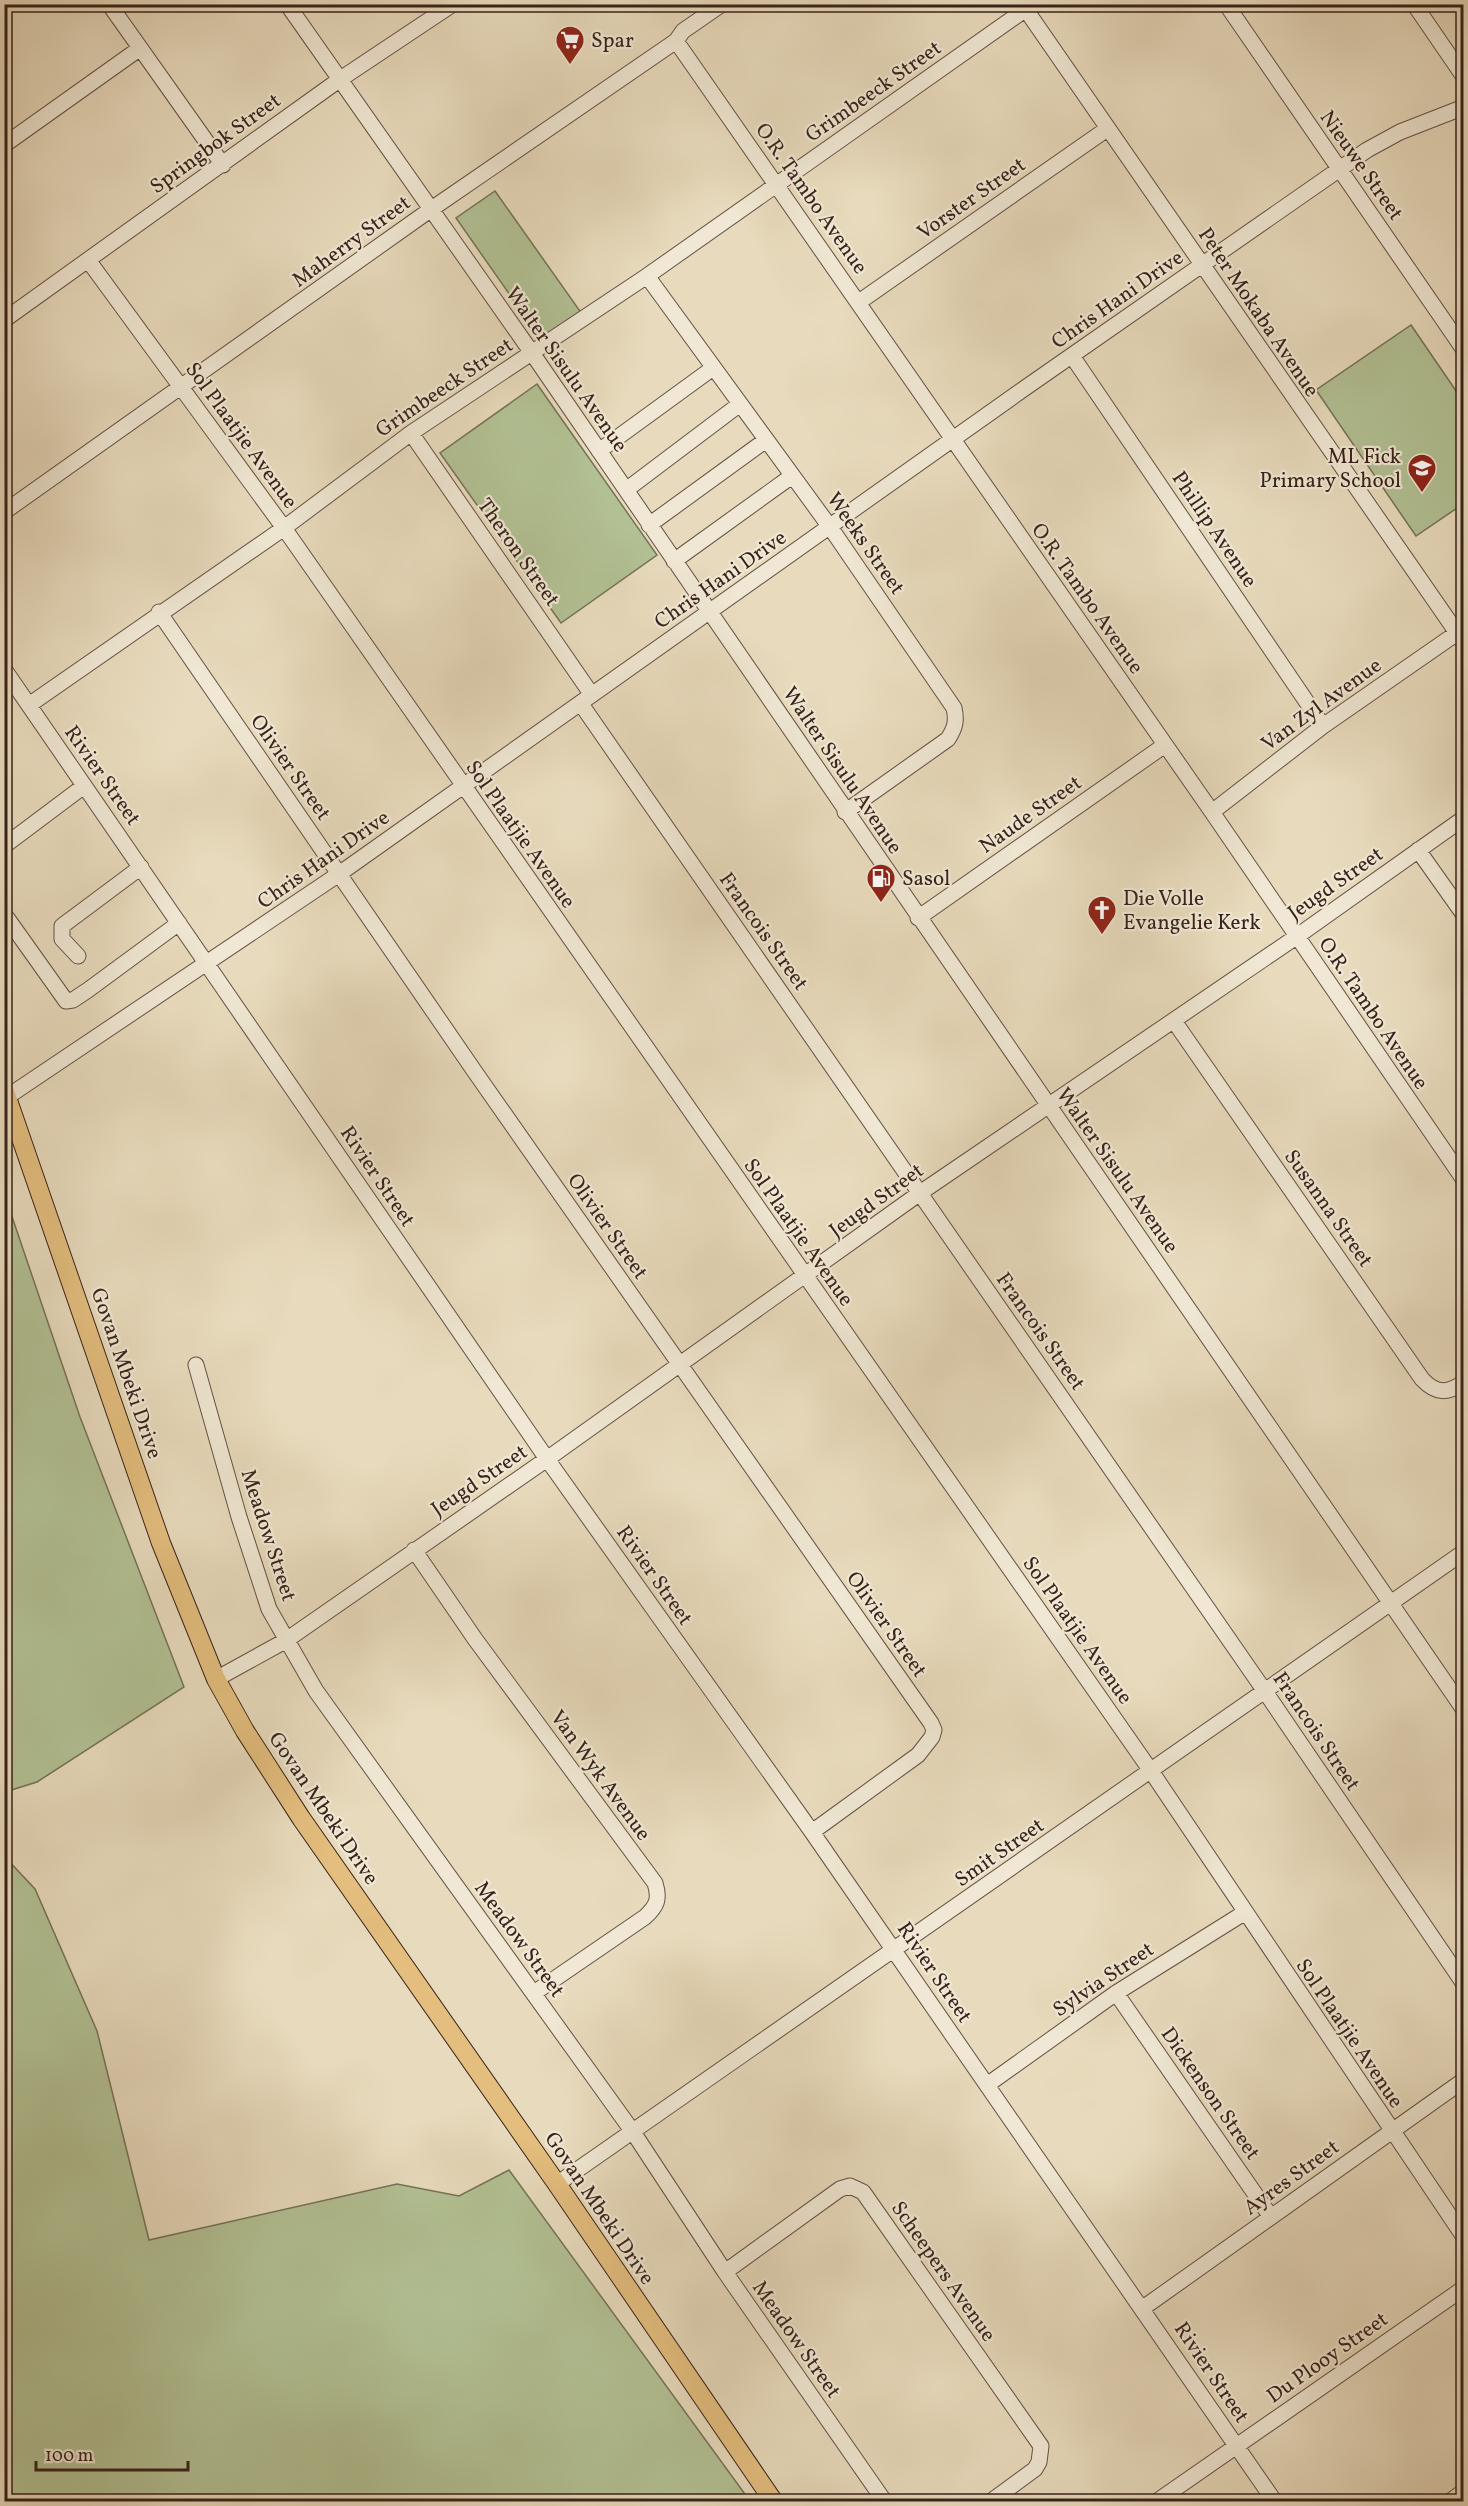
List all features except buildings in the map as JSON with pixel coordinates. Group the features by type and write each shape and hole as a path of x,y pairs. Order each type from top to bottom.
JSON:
{"main road":[{"name":"Govan Mbeki Drive","path":"6,1093 161,1543 216,1678 245,1731 301,1818 557,2184 774,2502"},
{"name":"Govan Mbeki Drive","path":"757,2475 781,2502"}],"street":[{"path":"109,4 223,165"},
{"name":"Walter Sisulu Avenue","path":"286,4 532,353 845,812 1464,1710"},
{"name":"Springbok Street","path":"4,320 339,80 453,4"},
{"name":"Maherry Street","path":"4,512 430,210 676,41 683,31 722,4"},
{"name":"Nieuwe Street","path":"1226,4 1464,350"},
{"path":"1414,4 1464,77"},
{"name":"Peter Mokaba Avenue","path":"1026,6 1107,129 1460,638"},
{"name":"Grimbeeck Street","path":"29,705 159,612 284,528 411,433 647,276 1026,6"},
{"name":"O.R. Tambo Avenue","path":"676,41 1212,812 1464,1180"},
{"path":"4,145 139,49"},
{"name":"Chris Hani Drive","path":"6,1093 207,964 339,874 952,440 1339,170 1400,132 1464,107"},
{"name":"Vorster Street","path":"859,302 1107,129"},
{"name":"Sol Plaatjie Avenue","path":"88,260 284,528 1151,1771 1390,2131 1464,2237"},
{"name":"Weeks Street","path":"647,276 830,527 948,697 957,718 948,739 845,812"},
{"name":"Phillip Avenue","path":"1072,356 1323,726"},
{"path":"599,451 713,368"},
{"path":"626,490 740,404"},
{"name":"Theron Street","path":"411,433 586,700"},
{"path":"649,525 766,440"},
{"path":"674,561 792,476"},
{"name":"Olivier Street","path":"159,612 679,1366 934,1730 928,1746 918,1755 812,1832"},
{"name":"Van Zyl Avenue","path":"1212,812 1323,726 1460,638"},
{"name":"Rivier Street","path":"4,669 547,1459 812,1832 1275,2502"},
{"name":"Francois Street","path":"586,700 920,1193 1264,1690 1464,1984"},
{"name":"Naude Street","path":"918,918 1165,745"},
{"path":"4,846 84,786"},
{"name":"Jeugd Street","path":"216,1678 285,1641 679,1366 920,1193 1296,937 1464,818"},
{"path":"1418,850 1464,915"},
{"path":"78,956 62,939 62,926 141,867"},
{"path":"7,918 66,1001 73,1000 179,923"},
{"name":"Susanna Street","path":"1174,1021 1422,1378 1430,1387 1440,1392 1452,1390 1464,1382"},
{"name":"Meadow Street","path":"196,1365 239,1517 269,1609 285,1641 316,1690 633,2132 725,2272 885,2502"},
{"name":"Van Wyk Avenue","path":"414,1550 475,1639 657,1891 657,1904 645,1917 534,1993"},
{"name":"Smit Street","path":"557,2184 895,1951 1264,1690 1464,1552"},
{"name":"Sylvia Street","path":"987,2085 1116,1993 1244,1912"},
{"name":"Dickenson Street","path":"1116,1993 1271,2217"},
{"name":"Ayres Street","path":"1143,2308 1464,2080"},
{"name":"Scheepers Avenue","path":"725,2272 840,2189 850,2186 863,2192 1041,2446 1040,2462 1035,2469 990,2502"},
{"name":"Du Plooy Street","path":"1156,2502 1464,2288"},
{"path":"1449,2502 1464,2492"}],"green space":[{"path":"495,191 582,314 543,342 456,218"},
{"name":"ML Fick Primary School","path":"1411,325 1463,401 1463,504 1416,536 1316,390"},
{"path":"537,384 657,555 561,623 440,453"},
{"path":"4,1193 80,1417 184,1687 37,1782 5,1792"},
{"path":"5,1857 35,1889 97,2031 149,2240 397,2184 459,2196 509,2170 750,2501 5,2501"}],"place":[{"name":"Spar","path":"570,66"},
{"name":"ML Fick Primary School","path":"1422,494"},
{"name":"Sasol","path":"881,904"},
{"name":"Die Volle Evangelie Kerk","path":"1102,936"}]}
